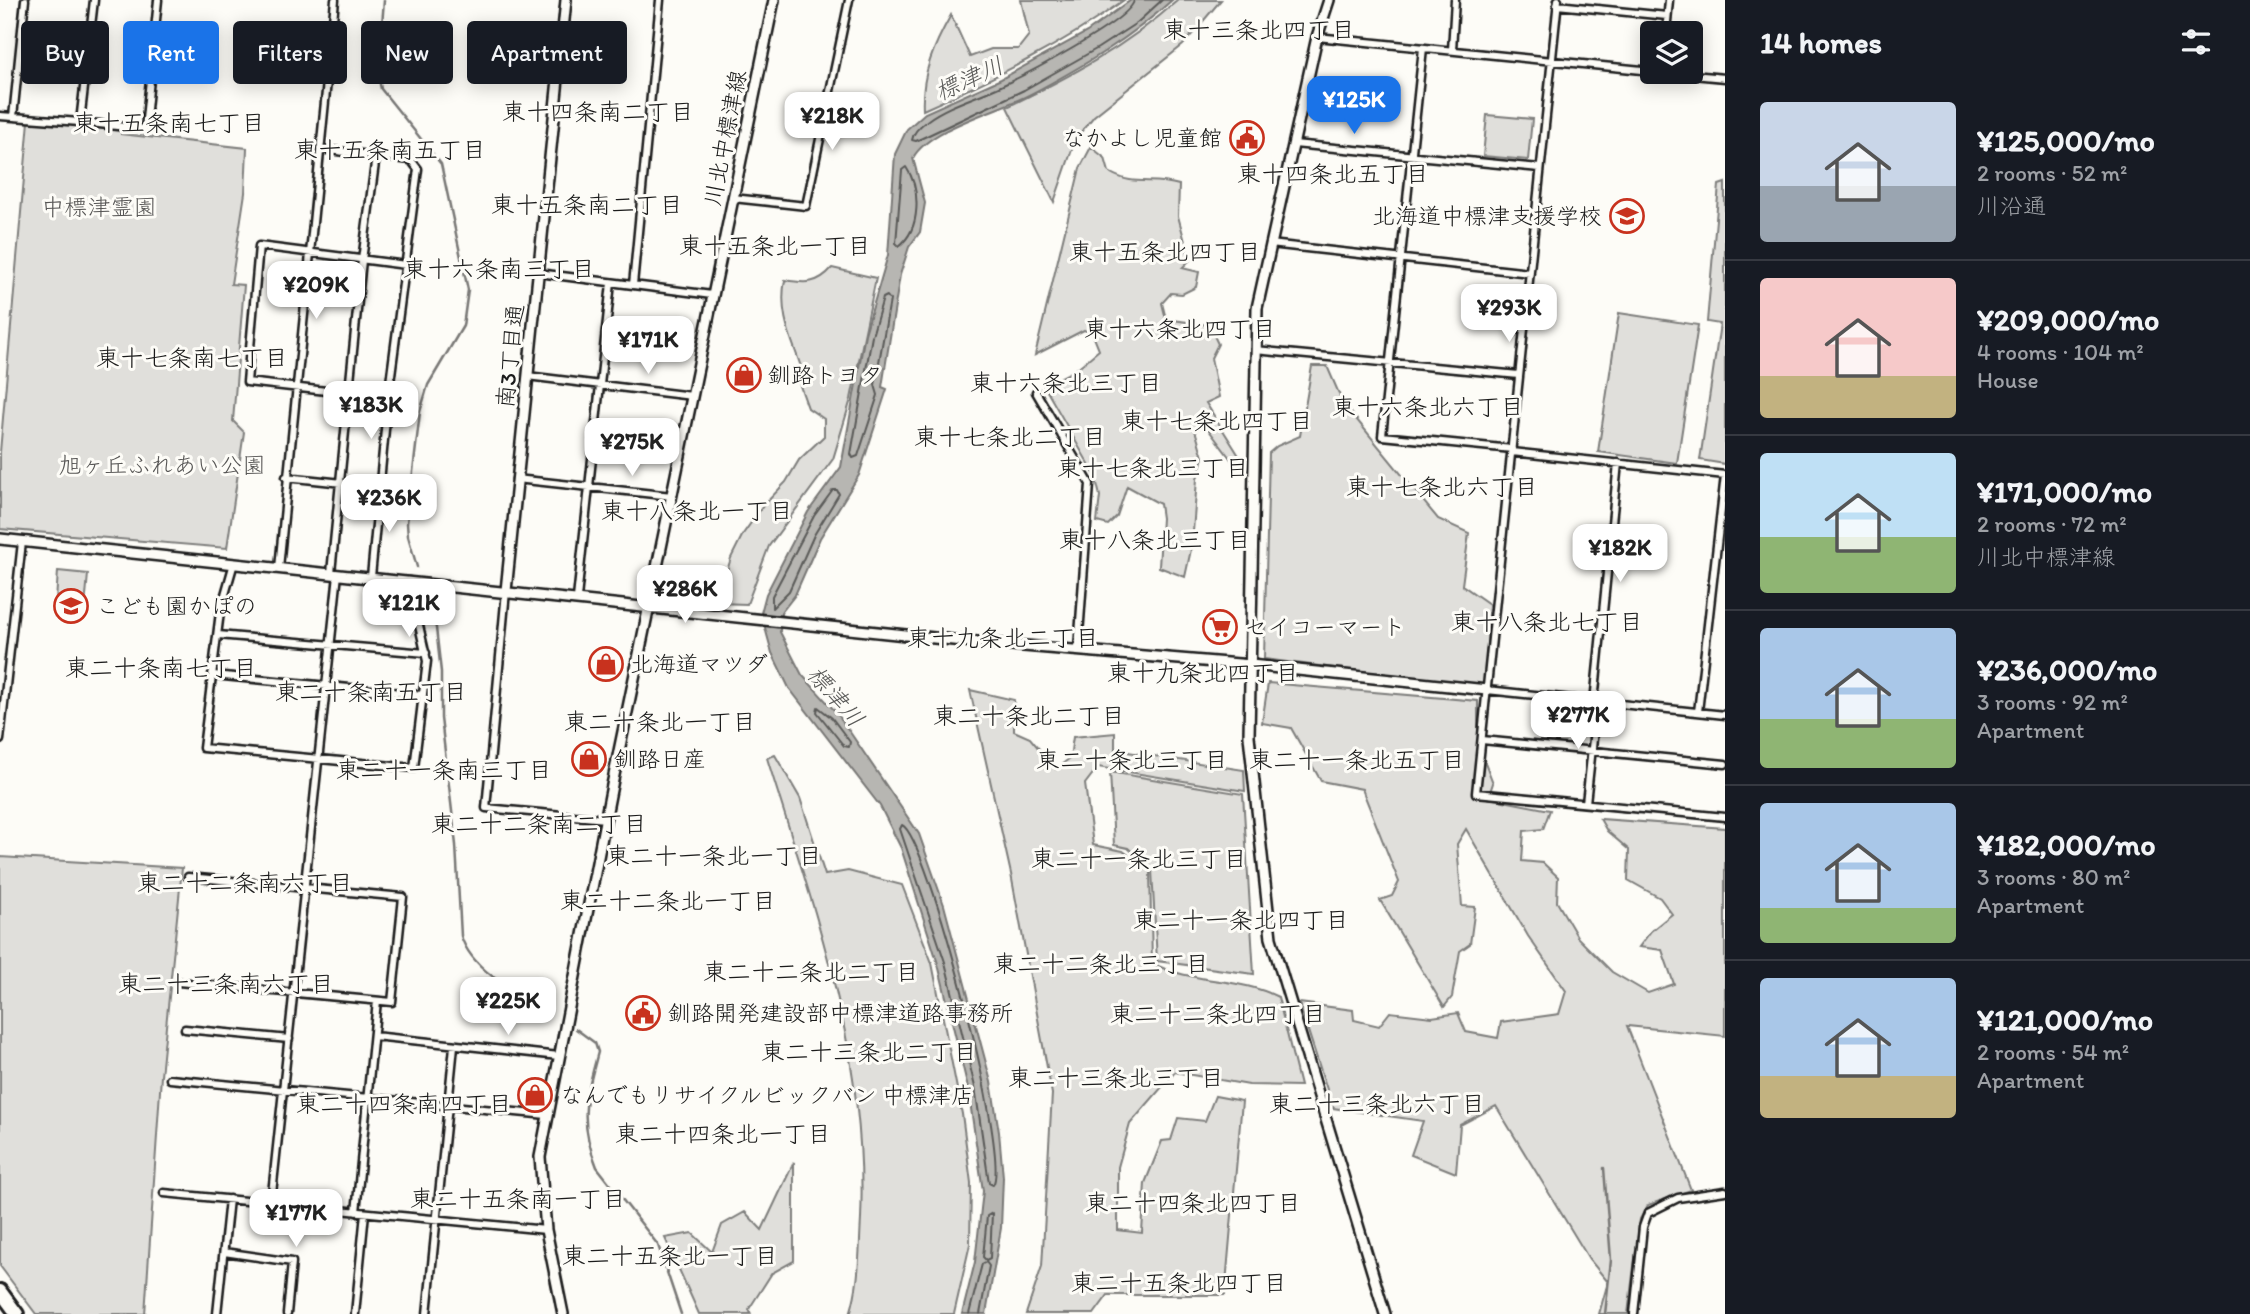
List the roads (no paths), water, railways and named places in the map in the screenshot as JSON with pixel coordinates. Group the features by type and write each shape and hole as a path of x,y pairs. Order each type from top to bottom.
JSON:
{"highway":[{"path":"0,1291 17,1314"}],"street":[{"path":"13,117 25,0"},
{"path":"80,122 94,0"},
{"path":"0,116 145,129 158,0"},
{"path":"279,568 335,0"},
{"name":"南3丁目通","path":"506,591 566,0"},
{"path":"633,285 660,0"},
{"name":"川北中標津線","path":"563,1314 546,1230 539,1175 547,1115 691,396 774,0"},
{"path":"733,198 806,206 849,0"},
{"path":"1329,0 1318,37 1257,308 1250,736 1270,938 1385,1314"},
{"path":"1452,50 1455,0"},
{"path":"1667,21 1669,0"},
{"path":"1667,16 1557,2 1476,793 1725,817"},
{"path":"1318,37 1640,70"},
{"path":"1423,48 1382,436 1724,475 1698,712"},
{"path":"1703,76 1725,78"},
{"path":"1294,144 1540,169"},
{"path":"320,149 411,160 418,169 388,398 371,577"},
{"path":"271,1203 319,759 348,393 376,156"},
{"path":"1270,244 1530,273"},
{"path":"388,398 247,382 260,246 406,265"},
{"path":"538,273 712,295"},
{"path":"577,598 611,282"},
{"path":"1255,350 1520,375"},
{"path":"527,376 691,396"},
{"path":"1036,392 1090,484 1078,649"},
{"path":"1586,803 1618,463"},
{"path":"286,477 380,487"},
{"path":"516,479 672,496"},
{"path":"0,539 577,598 953,640 1251,665 1725,715"},
{"path":"0,740 3,682 22,541"},
{"path":"1716,552 1725,553"},
{"path":"234,563 220,612 203,748 414,768 424,695 426,653 409,581"},
{"path":"506,591 486,808 606,819"},
{"path":"218,635 426,653"},
{"path":"213,675 424,695"},
{"path":"1482,740 1725,764"},
{"path":"178,982 392,1002 403,897 188,877"},
{"path":"356,1212 377,1001"},
{"path":"185,1029 289,1039"},
{"path":"374,1036 559,1056"},
{"path":"427,1314 453,1045"},
{"path":"170,1079 547,1115"},
{"path":"1634,1314 1643,1227 1648,1213 1678,1198 1725,1191"},
{"path":"164,1193 546,1230"},
{"path":"217,1314 229,1199"},
{"path":"355,1314 365,1213"},
{"path":"224,1252 292,1262 287,1314"}],"water":[{"path":"1131,0 1172,0 1139,28 1086,63 1029,95 949,129 921,147 913,158 925,203 920,232 909,247 900,275 882,387 887,389 859,475 820,538 795,595 781,613 780,632 802,675 837,713 919,834 944,905 991,1082 1003,1177 1001,1228 986,1314 962,1314 975,1262 983,1191 968,1088 938,964 901,848 880,806 789,688 772,653 761,613 766,594 808,512 841,467 865,334 888,255 895,154 907,129 925,113 1001,79 1087,32"}],"waterway":[{"path":"384,0 378,75 381,89 441,164 468,290 463,326 428,385 420,412 407,523 417,567"},
{"path":"427,595 436,628 441,672 441,718 456,845 461,936 475,961 486,971 512,990 551,1012"},
{"path":"576,1029 595,1043 598,1052 586,1109 587,1136 597,1167 658,1245 681,1314"},
{"path":"1604,1168 1611,1260 1605,1314"}],"place":[{"name":"なかよし児童館","path":"1247,138"},
{"name":"北海道中標津支援学校","path":"1627,216"},
{"name":"釧路トヨタ","path":"744,375"},
{"name":"こども園かぽの","path":"71,606"},
{"name":"セイコーマート","path":"1220,627"},
{"name":"北海道マツダ","path":"606,664"},
{"name":"釧路日産","path":"589,759"},
{"name":"釧路開発建設部中標津道路事務所","path":"643,1013"},
{"name":"なんでもリサイクルビックバン 中標津店","path":"535,1095"}],"district":[{"name":"東十三条北四丁目","path":"1259,29"},
{"name":"東十四条南二丁目","path":"598,111"},
{"name":"東十五条南七丁目","path":"169,122"},
{"name":"東十五条南五丁目","path":"390,149"},
{"name":"東十四条北五丁目","path":"1333,173"},
{"name":"東十五条南二丁目","path":"587,204"},
{"name":"東十五条北一丁目","path":"775,245"},
{"name":"東十五条北四丁目","path":"1165,251"},
{"name":"東十六条南三丁目","path":"499,268"},
{"name":"東十六条北四丁目","path":"1180,328"},
{"name":"東十七条南七丁目","path":"192,357"},
{"name":"東十六条北三丁目","path":"1066,382"},
{"name":"東十六条北六丁目","path":"1428,406"},
{"name":"東十七条北四丁目","path":"1217,420"},
{"name":"東十七条北二丁目","path":"1010,436"},
{"name":"東十七条北三丁目","path":"1153,467"},
{"name":"東十七条北六丁目","path":"1442,486"},
{"name":"東十八条北一丁目","path":"697,510"},
{"name":"東十八条北三丁目","path":"1155,539"},
{"name":"東十八条北七丁目","path":"1547,621"},
{"name":"東十九条北二丁目","path":"1003,637"},
{"name":"東二十条南七丁目","path":"161,667"},
{"name":"東十九条北四丁目","path":"1203,672"},
{"name":"東二十条南五丁目","path":"371,691"},
{"name":"東二十条北二丁目","path":"1029,715"},
{"name":"東二十条北一丁目","path":"660,721"},
{"name":"東二十条北三丁目","path":"1132,759"},
{"name":"東二十一条北五丁目","path":"1357,759"},
{"name":"東二十一条南三丁目","path":"444,769"},
{"name":"東二十二条南二丁目","path":"539,823"},
{"name":"東二十一条北一丁目","path":"714,855"},
{"name":"東二十一条北三丁目","path":"1139,858"},
{"name":"東二十二条南六丁目","path":"245,882"},
{"name":"東二十二条北一丁目","path":"668,900"},
{"name":"東二十一条北四丁目","path":"1241,919"},
{"name":"東二十二条北三丁目","path":"1101,963"},
{"name":"東二十二条北二丁目","path":"811,971"},
{"name":"東二十三条南六丁目","path":"226,983"},
{"name":"東二十二条北四丁目","path":"1218,1013"},
{"name":"東二十三条北二丁目","path":"869,1051"},
{"name":"東二十三条北三丁目","path":"1116,1077"},
{"name":"東二十四条南四丁目","path":"404,1103"},
{"name":"東二十三条北六丁目","path":"1377,1103"},
{"name":"東二十四条北一丁目","path":"723,1133"},
{"name":"東二十五条南一丁目","path":"518,1198"},
{"name":"東二十四条北四丁目","path":"1193,1202"},
{"name":"東二十五条北一丁目","path":"670,1255"},
{"name":"東二十五条北四丁目","path":"1179,1282"}],"water label":[{"name":"標津川","path":"969,78"},
{"name":"標津川","path":"836,696"}],"park label":[{"name":"中標津霊園","path":"99,207"},
{"name":"旭ヶ丘ふれあい公園","path":"162,465"}]}
